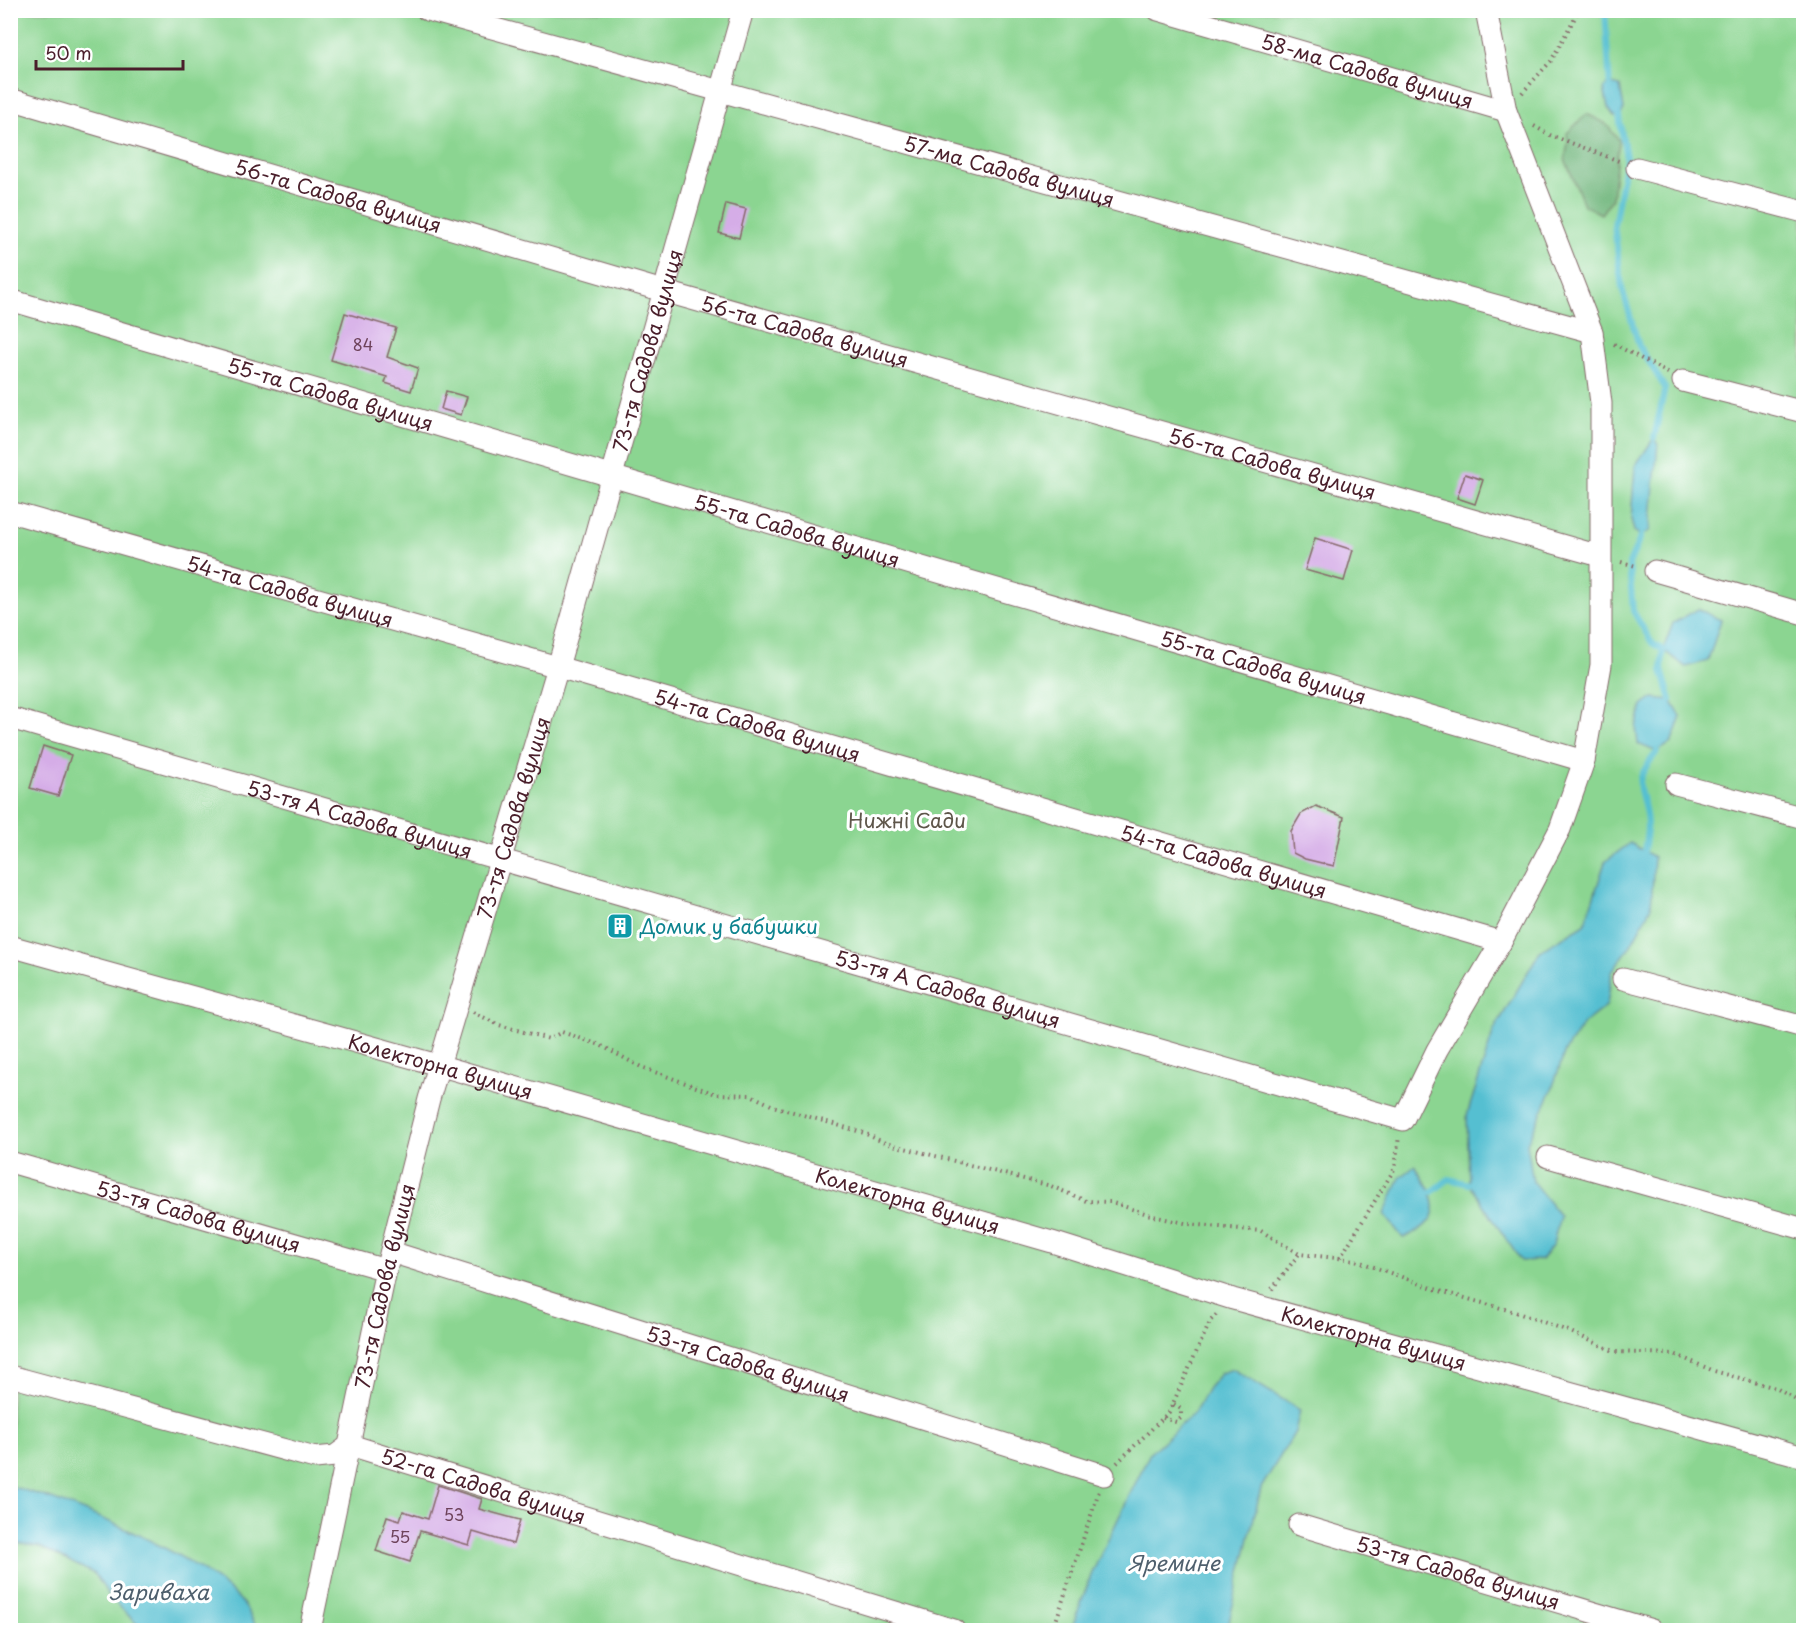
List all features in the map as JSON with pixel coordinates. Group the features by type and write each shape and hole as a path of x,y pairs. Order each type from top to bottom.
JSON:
{"street":[{"name":"57-ма Садова вулиця","path":"427,10 720,93 1592,332"},
{"name":"73-тя Садова вулиця","path":"310,1630 389,1261 438,1065 558,667 743,10"},
{"name":"58-ма Садова вулиця","path":"1158,10 1506,111"},
{"path":"1400,1121 1407,1115 1437,1050 1502,942 1560,829 1584,761 1601,665 1608,558 1601,403 1592,332 1506,111 1486,10"},
{"name":"56-та Садова вулиця","path":"10,99 663,291 1608,558"},
{"path":"1637,168 1803,212"},
{"name":"55-та Садова вулиця","path":"10,300 1584,761"},
{"path":"1675,376 1803,412"},
{"name":"54-та Садова вулиця","path":"10,512 558,667 1502,942"},
{"path":"1649,570 1803,614"},
{"name":"53-тя А Садова вулиця","path":"10,718 1400,1121"},
{"path":"1676,784 1803,818"},
{"name":"Колекторна вулиця","path":"10,946 438,1065 1052,1242 1233,1299 1803,1457"},
{"path":"1623,979 1803,1028"},
{"path":"1548,1158 1803,1229"},
{"name":"53-тя Садова вулиця","path":"10,1162 389,1261 1104,1475"},
{"path":"10,1376 315,1458 335,1456 350,1445"},
{"name":"52-га Садова вулиця","path":"350,1445 954,1630"},
{"name":"53-тя Садова вулиця","path":"1299,1525 1652,1630"}],"path":[{"path":"1579,10 1551,61 1506,111 1550,135 1613,159"},
{"path":"1631,353 1675,376"},
{"path":"1608,558 1649,570"},
{"path":"456,1004 499,1025 549,1039 562,1032 600,1045 641,1067 716,1094 751,1095 773,1106 864,1133 885,1143 1051,1186 1086,1201 1110,1202 1157,1217 1189,1224 1261,1231 1299,1254 1354,1260 1440,1292 1526,1316 1566,1330 1616,1352 1674,1354 1714,1371 1776,1389 1803,1405"},
{"path":"1340,1258 1395,1168 1400,1121"},
{"path":"1259,1306 1299,1254"},
{"path":"1053,1630 1104,1475 1163,1419 1173,1404 1211,1320 1233,1299"},
{"path":"1163,1419 1176,1422 1181,1418 1181,1409 1173,1404"}],"green space":[{"name":"Нижні Сади","path":"11,11 1803,11 1803,1630 11,1630"},
{"path":"1587,114 1605,123 1619,140 1612,199 1601,214 1584,205 1565,159 1567,133"}],"water":[{"path":"1608,83 1620,86 1624,109 1620,116 1614,116 1608,108 1604,89"},
{"path":"1654,438 1658,443 1650,530 1641,536 1634,531 1631,519 1635,466"},
{"path":"1698,609 1721,620 1708,661 1686,667 1663,650 1673,623"},
{"path":"1653,698 1671,700 1681,717 1671,743 1657,752 1638,744 1636,727 1642,706"},
{"path":"1630,843 1654,857 1651,907 1631,945 1612,972 1607,1005 1583,1024 1565,1051 1551,1092 1527,1143 1533,1182 1560,1216 1553,1245 1541,1260 1521,1261 1469,1184 1467,1115 1494,1030 1540,951 1585,924 1605,862"},
{"path":"1415,1166 1429,1189 1434,1208 1427,1224 1403,1238 1384,1214 1400,1178"},
{"name":"Яремине","path":"1233,1369 1300,1410 1295,1432 1261,1488 1227,1630 1071,1630 1092,1573 1150,1453 1194,1413 1208,1388 1221,1373"},
{"name":"Зариваха","path":"10,1486 66,1504 129,1530 189,1562 240,1599 258,1630 143,1630 109,1596 95,1574 40,1547 11,1542"}],"building":[{"path":"726,204 746,209 739,238 719,233"},
{"path":"345,313 396,328 387,357 418,368 411,391 385,383 387,377 331,360"},
{"path":"446,391 467,397 461,415 441,409"},
{"path":"1465,474 1483,480 1475,504 1457,498"},
{"path":"1315,538 1353,550 1344,581 1305,570"},
{"path":"43,746 71,755 58,796 30,788"},
{"path":"1316,806 1344,817 1334,866 1305,859 1293,853 1291,831 1301,814"},
{"path":"438,1485 482,1499 479,1509 520,1520 513,1544 473,1532 469,1545 420,1531 410,1562 376,1551 387,1516 400,1520 403,1511 428,1519"}],"waterway":[{"path":"1605,10 1610,89"},
{"path":"1618,110 1626,158 1614,225 1622,288 1639,346 1665,388 1654,438"},
{"path":"1641,536 1629,564 1633,611 1652,643 1663,650 1662,670 1671,700"},
{"path":"1644,851 1647,827 1640,783 1647,765 1657,752"},
{"path":"1432,1192 1449,1179 1469,1184"}],"place":[{"name":"Домик у бабушки","path":"620,926"}]}
